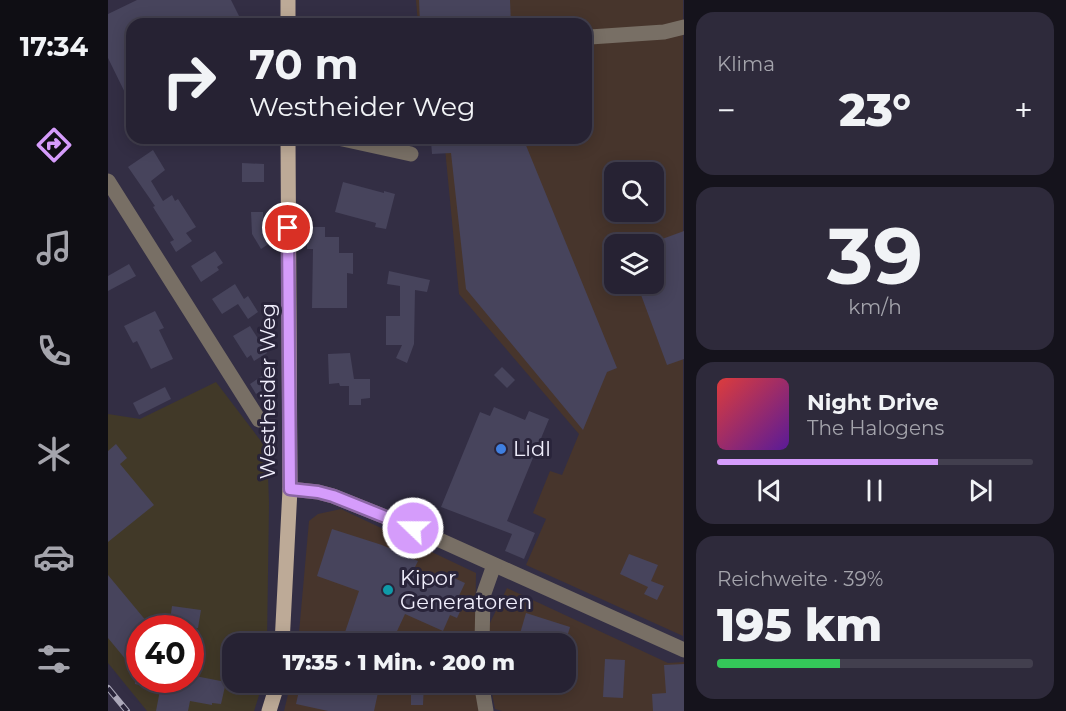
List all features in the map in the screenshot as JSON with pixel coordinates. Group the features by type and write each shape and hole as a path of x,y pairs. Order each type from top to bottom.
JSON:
{"main road":[{"path":"288,0 288,18"},
{"name":"Westheider Weg","path":"283,633 290,489 288,144"},
{"path":"269,711 275,693"}],"street":[{"path":"592,37 664,32 684,27"},
{"path":"365,144 411,154"},
{"path":"108,181 259,420"},
{"path":"290,489 333,496 413,528 684,650"},
{"path":"482,633 483,596 494,565"},
{"path":"483,693 486,711"}],"shaded area":[{"path":"416,0 683,0 683,636 526,565 546,519 533,513 550,471 562,475 579,434 459,294 445,144 592,144 592,18 418,18"},
{"path":"216,382 267,449 269,503 267,633 222,633 222,693 260,693 254,711 147,711 132,693 204,693 204,615 126,615 126,685 108,663 108,414 140,419"},
{"path":"341,509 476,573 475,633 299,633 309,521 318,514"},
{"path":"507,588 668,663 684,662 683,711 502,711 495,709 492,693 576,693 576,633 489,633 489,625"},
{"path":"288,693 476,693 479,711 284,711"}],"building":[{"path":"137,0 231,0 240,18 126,18 126,95 108,58 108,14"},
{"path":"419,0 510,0 511,18 420,18"},
{"path":"431,144 525,144 617,368 607,372 583,430 466,289 451,153 432,154"},
{"path":"153,150 165,170 151,181 163,201 172,195 175,201 178,199 196,227 186,233 192,241 176,252 170,242 174,240 153,207 155,206 128,167"},
{"path":"242,163 264,164 264,182 242,182"},
{"path":"343,182 395,194 386,229 375,227 376,223 335,212"},
{"path":"251,212 263,212 264,232 270,243 261,249 252,234"},
{"path":"307,227 325,227 325,237 339,237 339,253 353,253 353,274 347,273 347,308 312,308 313,249 307,249"},
{"path":"684,231 684,359 667,365 641,294 664,294 664,238"},
{"path":"215,251 223,263 217,267 219,270 201,282 191,266"},
{"path":"129,264 136,276 108,291 108,276"},
{"path":"389,271 430,280 427,292 415,290 414,344 407,363 396,358 402,345 386,345 386,316 400,316 400,286 387,284"},
{"path":"235,284 244,299 248,296 258,312 248,319 238,304 222,314 212,299"},
{"path":"155,311 164,328 159,330 173,359 151,369 137,341 133,343 124,326"},
{"path":"250,326 267,353 254,361 251,355 247,358 233,336"},
{"path":"350,353 354,379 370,379 370,398 361,399 361,405 349,405 349,386 340,386 339,383 329,384 328,354"},
{"path":"502,367 515,380 507,388 494,375"},
{"path":"265,374 271,385 256,394 250,384"},
{"path":"165,387 171,399 139,415 133,403"},
{"name":"Lidl","path":"494,407 525,420 529,411 549,419 507,521 535,533 524,559 505,551 512,534 441,507 480,412 490,416"},
{"path":"116,444 127,458 120,464 154,505 108,542 108,451"},
{"path":"332,529 382,545 418,561 414,569 437,579 441,572 465,583 457,600 464,603 457,618 450,615 443,631 405,614 396,633 345,633 359,591 317,576"},
{"path":"629,554 658,565 651,581 664,586 657,600 644,594 648,587 620,574"},
{"path":"108,575 141,615 126,615 126,660 108,638"},
{"path":"172,606 201,610 200,615 171,615"},
{"path":"526,613 570,627 568,633 520,633"},
{"path":"605,659 625,660 623,698 603,697"},
{"path":"684,664 684,711 653,711 652,694 666,693 664,665"},
{"path":"204,678 222,681 224,693 221,704 212,703 212,705 190,701 188,711 156,711 159,693 204,693"},
{"path":"298,693 378,693 374,711 328,711 296,704"},
{"path":"411,693 424,693 423,705 411,705"}],"railway":[{"path":"108,688 127,711"}],"place":[{"name":"Lidl","path":"501,449"},
{"name":"Kipor Generatoren","path":"388,590"}],"route":[{"path":"288,228 290,489 333,496 413,528"}]}
